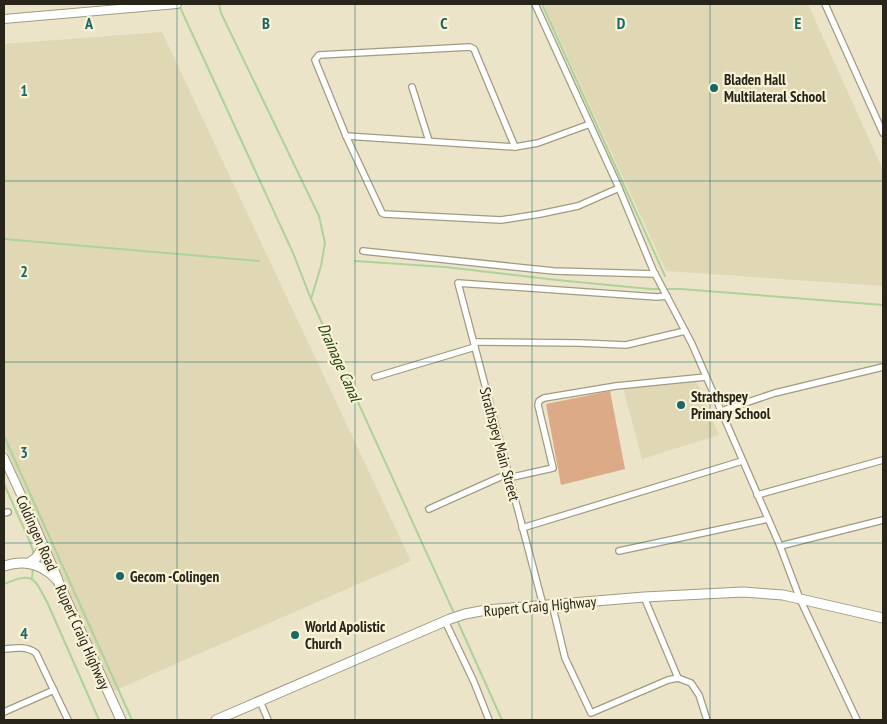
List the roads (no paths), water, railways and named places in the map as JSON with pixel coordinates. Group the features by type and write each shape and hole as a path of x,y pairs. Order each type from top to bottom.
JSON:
{"main road":[{"path":"4,19 177,4"},
{"name":"Coldingen Road","path":"4,458 58,581"},
{"path":"4,566 20,562 29,563 36,558 44,546"},
{"name":"Rupert Craig Highway","path":"29,563 48,571 58,581 121,720"},
{"name":"Rupert Craig Highway","path":"216,720 447,620 486,610 644,597 743,592 774,594 883,618"}],"street":[{"path":"534,4 619,188 655,274 685,331 706,377 780,546 800,599 857,720"},
{"path":"825,4 883,133"},
{"path":"515,147 474,49 470,47 319,55 314,60 346,136 384,214 501,220 578,206 619,188"},
{"path":"412,87 429,141"},
{"path":"346,136 515,147 538,143 590,124"},
{"path":"363,251 554,271 655,274"},
{"name":"Strathspey Main Street","path":"667,296 657,297 458,283 522,528 565,658 591,713 668,680 678,678"},
{"path":"375,377 474,345 580,343 626,346 685,331"},
{"path":"720,411 775,393 883,367"},
{"path":"429,509 507,476 553,468 538,405 544,398 616,386 706,377"},
{"path":"757,495 883,460"},
{"path":"522,528 742,461"},
{"path":"619,551 768,519"},
{"path":"780,546 883,520"},
{"path":"644,597 678,678 691,683 699,695 707,720"},
{"path":"447,620 489,720"},
{"path":"4,649 25,648 31,649 36,653 68,720"},
{"path":"4,712 54,690"},
{"path":"260,701 268,720"}],"waterway":[{"path":"219,4 221,13 319,216 325,243 321,266 311,299"},
{"path":"542,4 665,276"},
{"name":"Drainage Canal","path":"179,5 293,253 311,299 454,613"},
{"path":"4,239 259,261"},
{"path":"355,261 445,267 650,289 681,289 883,305"},
{"path":"4,436 132,720"},
{"path":"4,484 30,542 33,556"},
{"path":"32,578 33,568"},
{"path":"4,584 21,578 27,578 32,579 39,587 99,720"},
{"name":"Drainage Canal","path":"457,620 502,720"}],"place":[{"name":"Bladen Hall Multilateral School","path":"714,88"},
{"name":"Strathspey Primary School","path":"681,405"},
{"name":"Gecom -Colingen","path":"120,576"},
{"name":"World Apolistic Church","path":"295,635"}]}
